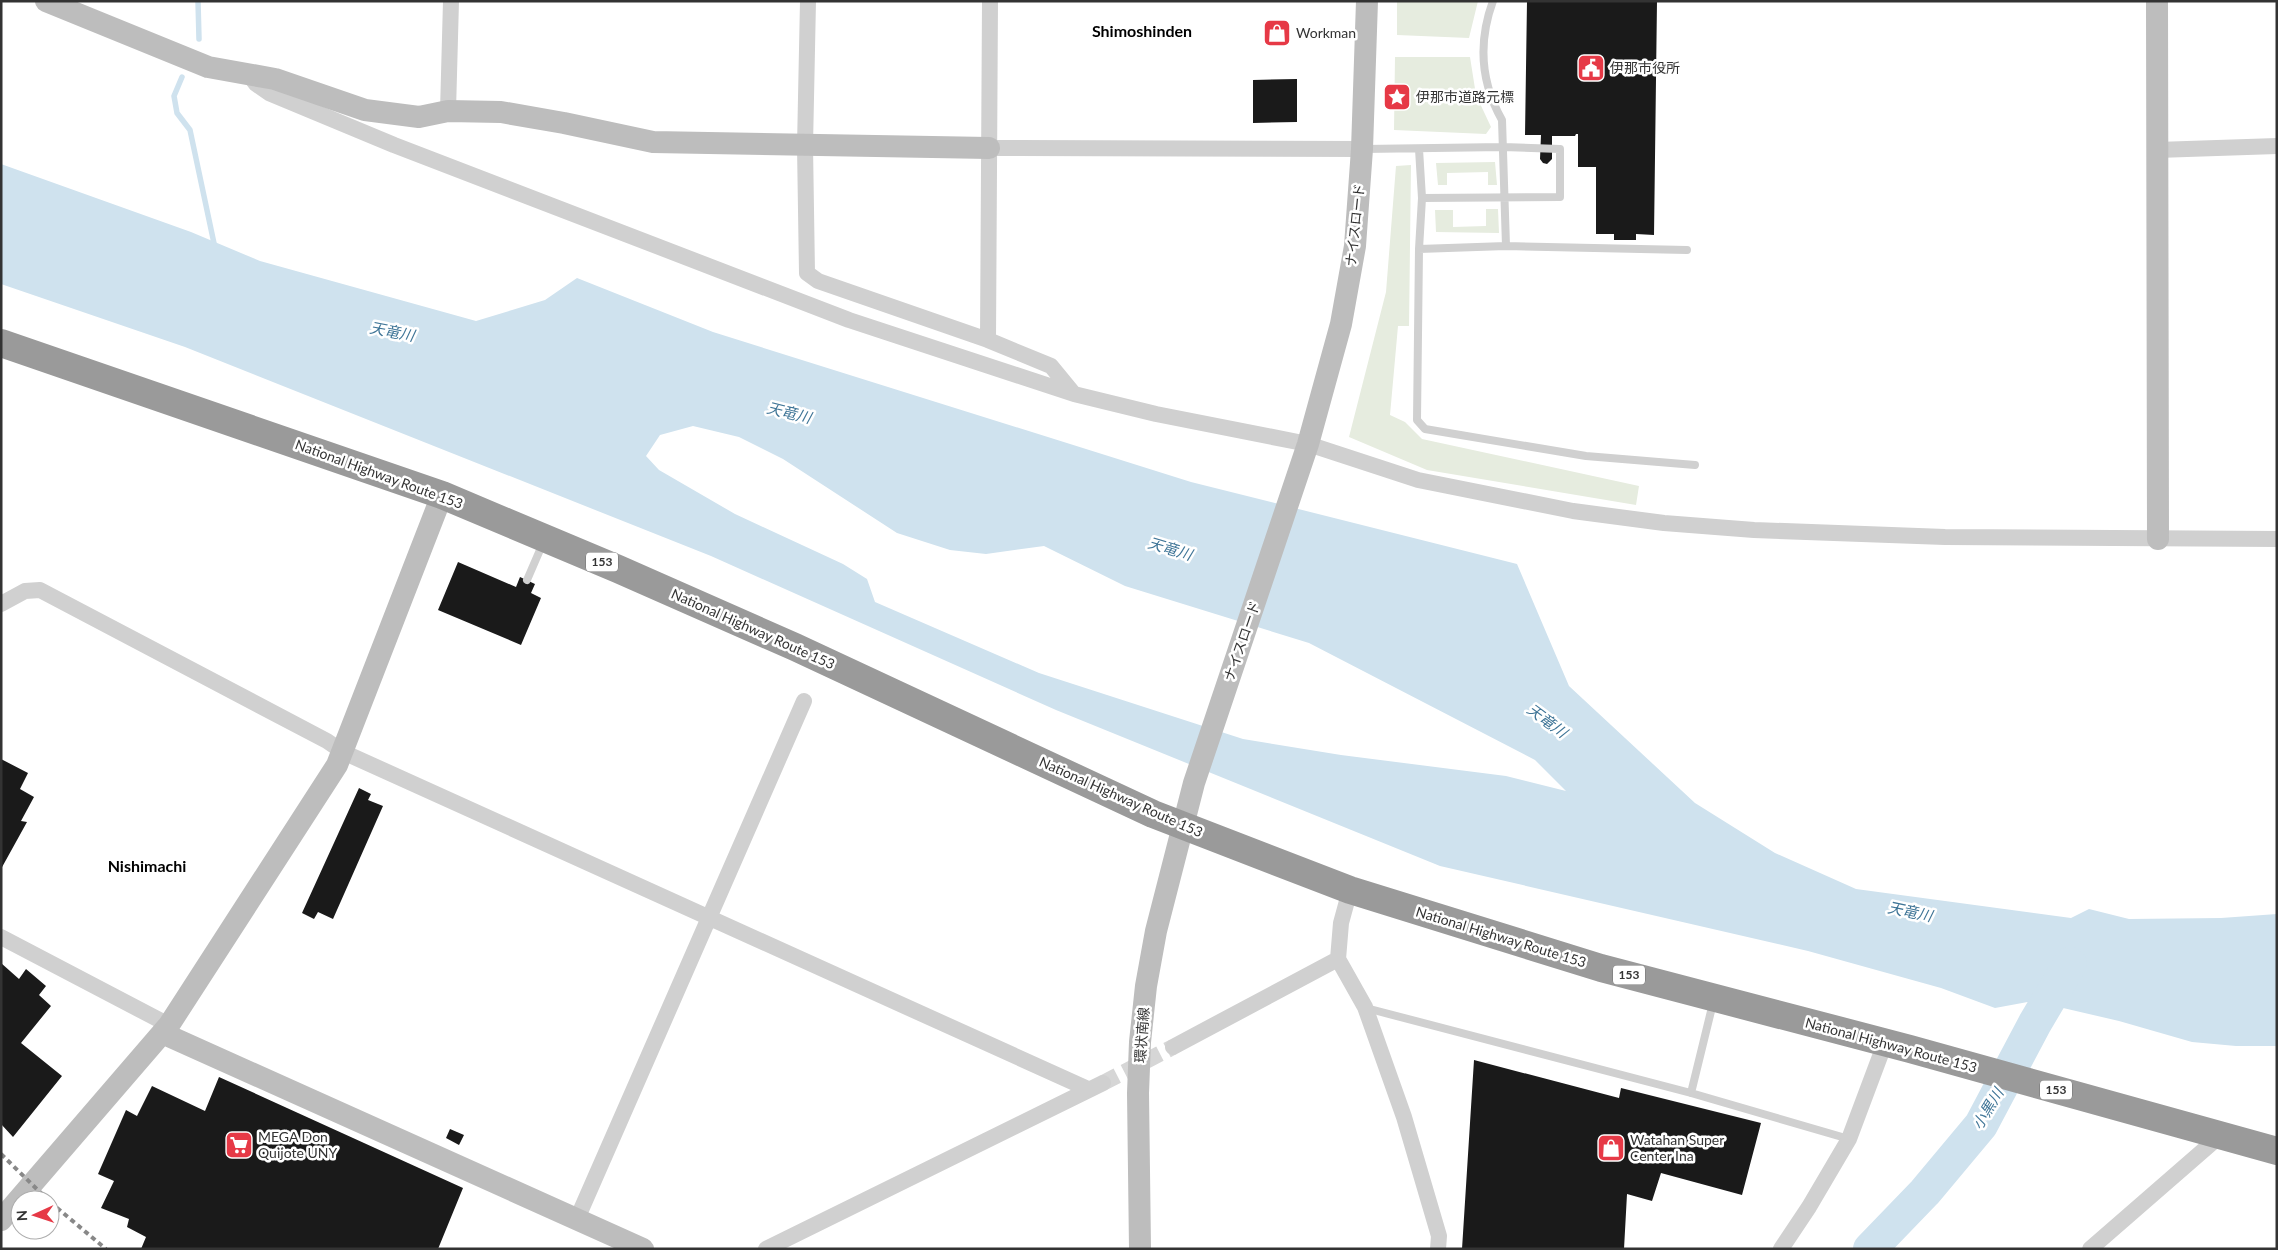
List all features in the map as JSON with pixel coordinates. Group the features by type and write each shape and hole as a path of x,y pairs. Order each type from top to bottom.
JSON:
{"highway":[{"name":"National Highway Route 153","path":"1,343 442,495 795,647 1153,814 1350,890 1602,968 1898,1046 2277,1151"}],"street":[{"path":"46,1 208,67 275,79 365,110 419,117 448,111 501,112 564,122 653,142 989,148 1362,149"},
{"path":"448,111 451,1"},
{"path":"808,1 805,146 807,273 818,281 988,340 1051,366 1074,394"},
{"path":"988,340 990,1"},
{"name":"ナイスロード","path":"1184,826 1194,783 1306,450 1341,324 1355,246 1362,149 1367,1"},
{"path":"2157,1 2158,539"},
{"path":"248,73 256,84 268,93 394,145 849,320 1074,394 1306,450 1418,480 1573,511 1664,523 1754,530 1945,537 2277,539"},
{"path":"2157,150 2277,146"},
{"path":"1,1220 166,1029 337,765 442,495"},
{"path":"1,604 25,591 40,590 327,741 343,752 708,919 1096,1086 766,1249"},
{"path":"577,1219 804,702"},
{"name":"環状南線","path":"1140,1249 1138,1093 1146,986 1163,899 1184,826"},
{"path":"1350,890 1341,923 1338,959 1365,1007 1404,1117 1439,1236 1438,1249"},
{"path":"1,936 166,1029 643,1249"},
{"path":"1173,1047 1338,959"},
{"path":"1781,1249 1809,1207 1849,1139 1898,1046"},
{"path":"2090,1249 2212,1133"}],"lane":[{"path":"1493,1 1485,22 1482,57 1483,71 1493,105 1502,120 1506,246"},
{"path":"1362,149 1503,147 1560,149 1560,196 1422,198"},
{"path":"1419,149 1422,198 1419,248 1417,420 1425,429 1586,456 1695,465"},
{"path":"1419,248 1506,246 1687,250"},
{"path":"526,580 545,538"},
{"path":"1691,1093 1714,998"},
{"path":"1365,1007 1691,1093 1849,1139"}],"shaded area":[{"path":"1397,1 1478,1 1469,38 1397,35"},
{"path":"1395,57 1470,57 1476,95 1491,127 1486,134 1394,130"},
{"path":"1495,162 1497,185 1488,185 1488,172 1447,173 1447,185 1438,185 1436,163"},
{"path":"1411,165 1409,326 1398,326 1390,415 1405,422 1422,439 1639,486 1636,505 1427,470 1349,437 1386,292 1396,166"},
{"path":"1486,209 1498,209 1499,233 1436,232 1435,210 1453,210 1453,227 1486,226"}],"water":[{"name":"天竜川","path":"1,164 191,232 260,261 476,321 545,300 577,278 713,332 1191,482 1517,564 1569,686 1695,803 1775,853 1856,889 2071,918 2089,909 2129,919 2221,918 2277,914 2277,1046 2236,1046 2192,1042 2119,1021 2033,1001 1995,1008 1941,988 1808,951 1440,866 1056,710 711,556 185,347 1,284","holes":["693,426 739,437 783,459 897,533 950,550 986,554 1044,546 1125,586 1309,643 1535,760 1566,791 1506,776 1341,755 1243,739 1039,673 875,602 867,579 843,564 735,514 659,470 646,456 660,435"]}],"building":[{"name":"伊那市役所","path":"1527,1 1657,1 1654,235 1636,234 1636,240 1614,240 1614,234 1596,234 1596,167 1578,167 1578,134 1575,136 1552,136 1552,159 1547,164 1543,163 1540,159 1541,135 1525,135"},
{"path":"1297,79 1297,122 1253,123 1253,80"},
{"path":"458,562 516,587 520,577 535,584 531,593 541,598 521,645 438,610"},
{"path":"1,759 28,773 20,789 34,797 21,821 27,822 1,869"},
{"path":"359,788 371,794 368,800 383,806 333,919 318,912 314,919 302,913"},
{"path":"1,963 19,979 26,969 46,986 39,995 51,1006 21,1043 62,1076 13,1137 1,1124"},
{"name":"Watahan Super Center Ina","path":"1474,1060 1619,1098 1621,1088 1761,1123 1742,1195 1661,1173 1652,1201 1627,1194 1624,1249 1462,1249"},
{"name":"MEGA Don Quijote UNY","path":"219,1077 463,1188 438,1249 141,1249 146,1237 127,1227 129,1219 101,1208 114,1181 98,1174 126,1110 137,1116 152,1086 205,1111"},
{"path":"450,1129 464,1135 459,1145 446,1138"}],"waterway":[{"path":"198,1 199,39"},
{"path":"182,77 174,96 177,113 190,130 215,248"},
{"name":"小黒川","path":"1870,1249 1925,1192 1981,1125 2035,1023 2070,964"}],"tunnel":[{"path":"1103,1083 1173,1047"}],"railway":[{"path":"1,1154 38,1190"},
{"path":"60,1210 106,1249"}],"place":[{"name":"Workman","path":"1277,33"},
{"name":"伊那市役所","path":"1591,68"},
{"name":"伊那市道路元標","path":"1397,97"},
{"name":"MEGA Don Quijote UNY","path":"239,1145"},
{"name":"Watahan Super Center Ina","path":"1611,1148"}],"district":[{"name":"Shimoshinden","path":"1142,31"},
{"name":"Nishimachi","path":"147,866"}]}
